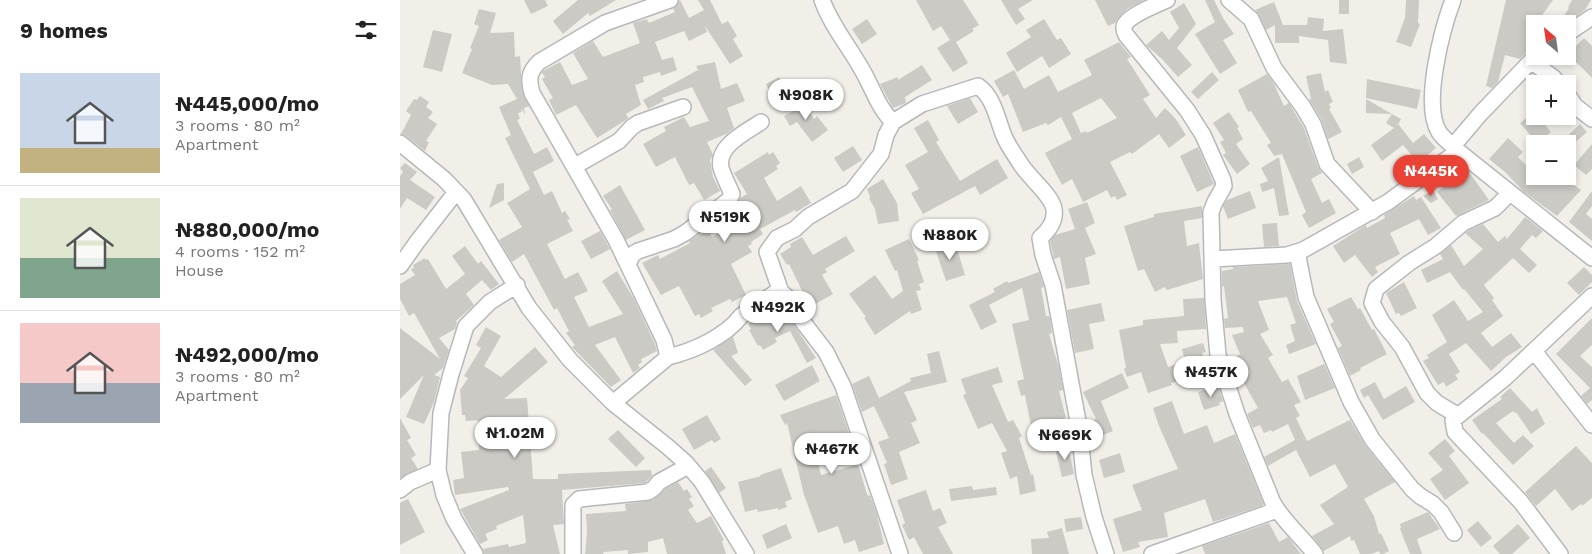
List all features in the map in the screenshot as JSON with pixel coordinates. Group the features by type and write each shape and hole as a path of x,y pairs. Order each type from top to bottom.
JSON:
{"street":[{"path":"668,356 664,340 616,240 532,93 529,82 531,70 539,62 605,23 670,0"},
{"path":"822,0 828,16 862,69 884,114 893,122"},
{"path":"1229,0 1251,19 1274,68 1303,107 1313,124 1327,164 1372,212"},
{"path":"1453,0 1440,42 1434,85 1432,114 1439,133 1510,193 1592,258"},
{"path":"1165,1 1131,19 1125,24 1123,29 1187,110 1204,135 1223,180 1224,186 1211,212 1218,356 1237,414 1277,510 1280,516 1304,539 1315,554"},
{"path":"1576,28 1592,17"},
{"path":"1213,259 1287,255 1303,250 1372,212 1388,202 1456,148 1481,113 1528,65"},
{"path":"1540,65 1551,75"},
{"path":"900,554 843,386 826,352 802,322 787,297 781,292 767,252 770,245 777,238 795,229 808,217 852,191 881,154 886,135 893,122 922,104 978,86 986,93 994,108 1005,138 1021,165 1053,203 1054,211 1050,230 1040,238 1042,256 1053,285 1079,427 1084,475 1094,517 1106,554"},
{"path":"575,166 619,141 638,123 683,107"},
{"path":"1576,107 1592,119"},
{"path":"628,264 633,254 679,236 729,200 732,194 721,167 721,158 734,140 761,122"},
{"path":"400,143 430,167 464,200 517,285 529,308 570,360 613,402 668,446 702,482 746,554"},
{"path":"400,266 456,192"},
{"path":"1457,415 1437,403 1427,393 1402,347 1382,322 1372,303 1376,289 1381,284 1436,246 1463,224 1495,208 1510,193"},
{"path":"1297,252 1306,298 1351,402 1372,439 1412,489 1441,512 1454,533"},
{"path":"475,554 454,519 444,495 438,470 441,413 466,326 490,302 517,285"},
{"path":"613,402 668,356 694,349 726,330 738,321 741,316 781,292"},
{"path":"1560,554 1521,502 1455,432 1452,420 1505,378 1592,296"},
{"path":"1534,350 1592,425"},
{"path":"573,554 573,505 576,502 579,500 648,492 659,482 688,466"},
{"path":"400,490 410,482 438,470"},
{"path":"1152,554 1277,510"}],"building":[{"path":"524,0 545,0 548,6 531,14"},
{"path":"578,0 616,0 590,16 588,13 563,34 553,21"},
{"path":"680,0 689,18 704,10 698,0 710,0 722,24 728,21 737,36 733,39 743,56 730,64 705,26 707,32 689,41 684,31 655,42 662,60 673,57 677,70 661,76 660,72 643,77 644,82 635,85 641,105 626,114 628,118 626,120 597,138 576,105 556,115 549,100 553,98 542,79 545,77 542,73 543,71 560,62 572,85 588,79 573,53 593,41 603,57 640,43 633,23 647,19 649,23 675,12 673,9"},
{"path":"916,0 963,0 979,25 972,29 974,31 956,42 968,63 953,72 937,48 950,40 941,26 933,31"},
{"path":"1001,0 1033,0 1018,9 1025,19 1016,25"},
{"path":"1095,0 1144,0 1127,9 1115,23 1108,26"},
{"path":"1205,0 1214,0 1234,34 1223,40 1237,63 1220,74 1195,34 1215,22"},
{"path":"1339,0 1349,0 1349,14 1339,14"},
{"path":"1406,0 1419,0 1418,23 1420,24 1411,47 1396,42 1405,18"},
{"path":"1506,0 1553,0 1543,15 1526,15 1526,52 1520,59 1505,55 1498,82 1492,88 1486,86"},
{"path":"1572,0 1591,0 1585,10 1576,16 1565,15"},
{"path":"1274,2 1283,25 1307,25 1308,17 1324,19 1323,31 1343,29 1347,64 1330,62 1328,40 1299,36 1299,43 1275,43 1275,25 1266,30 1255,10"},
{"path":"1184,3 1196,24 1177,48 1192,65 1178,77 1146,45 1162,31 1169,40 1179,28 1170,12"},
{"path":"479,9 496,13 490,33 514,32 515,57 520,56 522,90 529,106 524,108 525,115 522,109 522,112 518,113 520,119 517,120 534,154 547,147 554,161 533,172 544,195 552,191 562,213 565,211 570,219 567,220 573,231 547,244 565,279 578,272 588,291 574,297 589,327 623,314 602,281 617,271 634,299 655,344 657,351 641,359 642,362 638,365 640,368 633,373 615,337 595,345 621,380 611,387 572,347 575,345 566,333 569,331 557,308 554,310 524,254 512,262 499,240 522,227 507,203 530,189 505,138 511,135 499,107 517,99 508,84 492,85 462,73 479,26 474,24"},
{"path":"867,19 877,34 862,44 852,29"},
{"path":"1044,19 1057,40 1061,38 1071,54 1049,68 1042,56 1017,72 1006,53 1031,37 1026,30"},
{"path":"433,30 452,34 442,72 423,67"},
{"path":"1584,38 1592,46 1592,78 1576,62 1576,46"},
{"path":"1119,42 1131,57 1127,59 1150,95 1143,99 1156,118 1165,108 1175,118 1186,135 1169,148 1159,134 1132,154 1130,152 1110,162 1127,195 1117,200 1115,196 1111,198 1107,190 1083,202 1072,179 1062,185 1045,153 1072,139 1061,117 1048,125 1046,123 1023,132 1008,94 1003,97 994,81 1014,70 1024,89 1049,75 1058,92 1092,75 1084,60","holes":["1101,98 1117,118 1087,133 1086,131 1081,133 1072,113"]},
{"path":"715,62 721,89 737,83 745,101 727,108 734,128 726,134 707,142 713,155 710,160 713,177 720,191 704,200 694,183 689,185 675,157 656,167 643,144 666,131 664,127 684,117 690,127 709,121 692,87 662,98 664,101 648,109 643,100 698,70 696,66"},
{"path":"922,65 932,80 905,97 906,103 893,108 880,84 898,77 898,80"},
{"path":"1212,72 1219,80 1198,99 1191,92"},
{"path":"1321,73 1325,92 1328,90 1333,102 1329,104 1331,108 1329,109 1342,132 1328,139 1321,119 1309,99 1311,99 1306,76"},
{"path":"1267,74 1284,106 1289,103 1304,128 1322,173 1311,179 1322,203 1329,199 1336,213 1309,228 1302,215 1306,212 1282,154 1274,156 1267,145 1271,143 1251,111 1248,112 1238,90"},
{"path":"779,77 788,94 774,100 766,84"},
{"path":"1367,79 1421,90 1417,109 1366,98"},
{"path":"420,96 429,102 426,107 433,112 428,118 437,124 426,141 429,142 425,151 401,134 411,115 406,111 414,99 417,100"},
{"path":"970,98 978,112 958,124 947,106"},
{"path":"1366,99 1392,114 1366,113"},
{"path":"803,101 814,119 817,116 828,130 812,142 797,122 790,126 784,116 793,111 791,108"},
{"path":"1229,112 1239,127 1237,128 1243,139 1236,144 1250,164 1237,174 1223,155 1226,153 1220,142 1224,140 1213,123"},
{"path":"1392,114 1401,119 1398,125 1413,143 1424,134 1436,148 1424,158 1426,161 1420,165 1403,145 1382,161 1371,145 1394,128 1386,123"},
{"path":"1526,118 1526,125 1545,125 1551,132 1547,135 1530,135 1520,123"},
{"path":"928,120 939,140 936,142 960,181 997,159 1008,178 980,195 975,186 923,214 911,193 919,189 905,165 928,152 914,128"},
{"path":"1580,124 1587,132 1576,141 1576,135 1568,135"},
{"path":"1508,138 1523,152 1518,157 1526,165 1526,185 1574,185 1581,190 1557,216 1524,192 1505,172 1489,159"},
{"path":"1592,144 1592,169 1586,175 1576,167 1576,163"},
{"path":"853,146 862,160 843,172 834,158"},
{"path":"1198,147 1214,184 1197,192 1180,156"},
{"path":"768,152 769,155 773,152 780,163 776,166 778,169 764,178 777,201 801,186 811,203 760,229 763,234 748,246 752,252 731,264 746,295 732,302 730,299 711,308 713,311 701,318 699,314 695,316 679,286 661,295 642,263 658,255 660,259 690,243 689,241 708,229 712,237 729,228 723,216 735,207 740,198 747,194 734,173"},
{"path":"1279,157 1289,215 1279,216 1274,188 1262,192 1260,184 1268,181 1261,168"},
{"path":"1359,157 1364,167 1352,174 1347,164"},
{"path":"405,163 417,172 410,180 435,197 426,210 407,198 400,209 400,176 403,172 400,168"},
{"path":"1469,172 1489,200 1456,216 1437,192 1451,181"},
{"path":"883,179 897,203 899,221 878,224 875,209 867,189"},
{"path":"504,183 504,200 489,208 497,184"},
{"path":"620,185 645,230 626,240 610,210 612,209 603,196"},
{"path":"1433,190 1438,199 1431,203 1423,196"},
{"path":"1250,191 1256,208 1228,219 1223,206 1227,200"},
{"path":"1592,191 1592,206 1586,214 1592,219 1592,241 1569,222"},
{"path":"1414,196 1416,200 1421,197 1441,228 1428,235 1419,219 1390,233 1400,254 1375,267 1378,272 1372,277 1355,255 1344,263 1333,246 1366,225 1367,228 1385,218 1384,215"},
{"path":"1087,202 1095,223 1085,228 1096,254 1085,258 1090,284 1066,289 1060,257 1054,259 1050,241 1055,235 1075,229 1068,209"},
{"path":"1202,206 1202,218 1184,221 1187,246 1199,243 1203,279 1167,290 1165,287 1155,292 1144,269 1138,271 1124,226 1154,217 1154,214"},
{"path":"1525,217 1543,231 1536,238 1532,235 1520,249 1537,265 1529,273 1513,258 1484,285 1494,298 1492,300 1503,316 1481,333 1492,347 1511,333 1522,347 1506,357 1491,371 1466,343 1449,354 1460,372 1455,375 1458,379 1446,387 1444,382 1438,385 1423,361 1429,358 1427,355 1447,342 1432,315 1454,300 1468,321 1483,312 1450,272 1427,283 1421,270 1443,259 1440,254 1451,245 1464,266 1483,249 1465,233 1483,224 1498,242 1505,236 1507,239"},
{"path":"1277,223 1279,246 1264,247 1262,224"},
{"path":"600,231 610,249 591,259 581,241"},
{"path":"846,236 855,251 825,269 827,272 822,275 833,294 810,307 789,264 787,265 780,254 791,247 790,244 802,237 813,255"},
{"path":"909,239 919,260 917,261 924,282 919,284 921,290 916,291 922,310 911,314 910,311 875,335 864,318 866,317 849,294 875,275 892,299 903,291 897,270 895,271 885,250"},
{"path":"955,242 965,275 946,281 935,248"},
{"path":"465,246 478,264 481,261 499,284 491,290 482,280 466,294 474,305 456,321 455,329 439,338 449,350 443,368 434,375 440,377 434,402 424,424 406,417 424,375 400,399 400,328 440,359 414,313 409,316 400,299 400,284 415,275 411,269 414,268 413,265 425,258 426,260 428,259 446,289 465,274 452,256"},
{"path":"1290,264 1297,301 1316,344 1289,354 1286,345 1295,341 1290,325 1296,323 1287,297 1258,301 1269,330 1260,334 1273,355 1268,358 1282,382 1288,379 1301,402 1294,405 1300,416 1296,418 1307,441 1350,420 1365,445 1395,482 1364,499 1374,516 1379,534 1381,533 1389,551 1383,554 1380,554 1379,551 1371,554 1360,554 1354,540 1351,541 1350,536 1324,551 1312,536 1334,524 1320,505 1348,487 1335,464 1310,477 1296,450 1268,466 1264,457 1295,440 1288,424 1272,432 1271,430 1264,433 1260,425 1253,428 1247,414 1258,408 1231,360 1240,354 1232,335 1244,332 1243,327 1225,328 1224,319 1228,318 1224,286 1222,287 1222,271 1233,269 1233,267"},
{"path":"1584,267 1592,275 1592,282 1579,295 1567,283"},
{"path":"1039,272 1044,287 1041,288 1046,316 1049,316 1050,319 1052,333 1049,334 1059,368 1063,390 1059,391 1066,418 1031,426 1025,395 1021,396 1017,381 1024,379 1012,324 1029,320 1022,288 989,305 997,322 981,330 969,305 995,292 993,289 1007,281 1008,283"},
{"path":"1404,282 1417,308 1401,316 1399,313 1396,314 1386,293"},
{"path":"1351,297 1358,309 1360,308 1372,330 1374,329 1387,354 1360,368 1361,370 1350,376 1338,348 1342,346 1330,324 1334,322 1327,309"},
{"path":"1204,298 1206,329 1177,331 1178,343 1160,344 1168,367 1185,361 1182,349 1203,343 1206,352 1202,353 1208,373 1171,383 1172,385 1148,393 1141,372 1127,377 1124,369 1126,368 1119,330 1143,325 1143,320 1184,316 1183,299"},
{"path":"1101,303 1105,321 1089,324 1094,349 1075,353 1067,310"},
{"path":"784,310 816,358 807,363 790,331 775,338 777,342 763,350 760,345 758,346 749,330 751,329 748,324 764,316 765,320"},
{"path":"1592,318 1592,345 1580,356 1592,367 1592,400 1587,404 1581,396 1590,388 1556,354"},
{"path":"486,327 501,336 484,366 501,377 535,347 548,362 504,399 527,398 533,479 558,479 558,474 651,470 652,476 645,483 562,490 564,524 553,525 560,554 484,554 483,549 508,544 509,547 526,543 523,515 496,526 497,529 485,534 488,540 480,544 460,509 509,490 508,487 455,495 453,480 464,478 461,452 479,450 478,420 466,421 465,415 462,415 460,390 468,378 464,376 481,348 476,345"},
{"path":"733,337 738,353 731,356 752,380 745,386 713,350"},
{"path":"939,351 947,382 904,392 917,420 911,423 920,443 899,452 908,479 891,485 884,464 887,463 878,442 889,438 874,406 862,412 852,384 869,376 879,398 911,381 910,378 931,373 927,354"},
{"path":"1321,357 1335,388 1305,400 1297,376 1324,364"},
{"path":"812,365 820,381 784,401 775,385"},
{"path":"998,367 1003,382 992,385 1008,422 1013,420 1022,436 1019,438 1031,475 1033,474 1036,491 1020,495 1017,476 1010,479 1001,453 1007,451 992,423 978,429 963,395 966,394 961,379"},
{"path":"1122,373 1129,388 1101,401 1113,431 1096,438 1090,421 1096,419 1083,392"},
{"path":"1375,382 1384,399 1406,386 1415,402 1383,420 1368,395 1364,398 1360,390"},
{"path":"1218,386 1223,401 1219,403 1220,405 1204,410 1198,392"},
{"path":"1510,388 1532,412 1537,408 1545,424 1531,434 1516,412 1513,411 1496,423 1514,443 1523,435 1534,446 1513,465 1482,434 1472,420 1502,399 1500,397"},
{"path":"836,395 853,445 817,457 821,475 858,464 866,491 868,496 870,495 877,515 884,544 859,552 855,540 844,544 838,526 818,533 804,495 787,423 785,425 780,415"},
{"path":"1172,401 1184,434 1207,425 1214,443 1235,434 1264,505 1213,522 1205,499 1164,513 1168,537 1138,542 1140,547 1123,552 1113,519 1142,510 1132,485 1178,469 1153,408"},
{"path":"707,415 721,439 714,443 712,440 694,450 682,429"},
{"path":"400,418 411,438 407,440 416,455 411,458 418,469 400,478"},
{"path":"618,430 645,458 636,467 608,439"},
{"path":"1445,439 1455,451 1449,456 1469,483 1445,500 1430,479 1443,470 1428,453"},
{"path":"1068,445 1074,474 1062,477 1055,448"},
{"path":"1576,446 1592,463 1592,498 1572,511 1555,489 1536,506 1525,492"},
{"path":"1120,453 1125,472 1104,478 1099,460"},
{"path":"711,467 726,488 719,493 705,471"},
{"path":"781,468 792,499 785,502 787,507 778,510 778,508 758,512 757,509 745,512 738,482"},
{"path":"678,482 684,491 687,489 692,497 689,499 694,506 688,510 697,523 711,516 724,540 722,541 726,554 667,554 663,538 648,542 648,552 628,554 628,550 604,552 603,554 585,554 586,514 626,511 625,504 653,500 665,489"},
{"path":"972,486 973,490 996,487 997,495 951,501 949,489"},
{"path":"926,490 933,511 940,508 947,523 938,527 953,554 923,554 914,537 909,540 902,525 905,523 897,500"},
{"path":"408,499 425,532 400,545 400,503"},
{"path":"1428,512 1440,529 1417,539 1422,554 1410,554 1400,529 1400,524"},
{"path":"1081,517 1083,529 1066,532 1064,519"},
{"path":"1478,521 1492,538 1481,547 1467,530"},
{"path":"1269,523 1279,542 1288,537 1301,554 1205,554 1202,546"},
{"path":"786,524 792,538 767,549 762,535"},
{"path":"1518,524 1530,538 1512,554 1500,554 1493,546"},
{"path":"1062,528 1069,554 1032,554 1031,539 1049,538 1047,532"}]}
